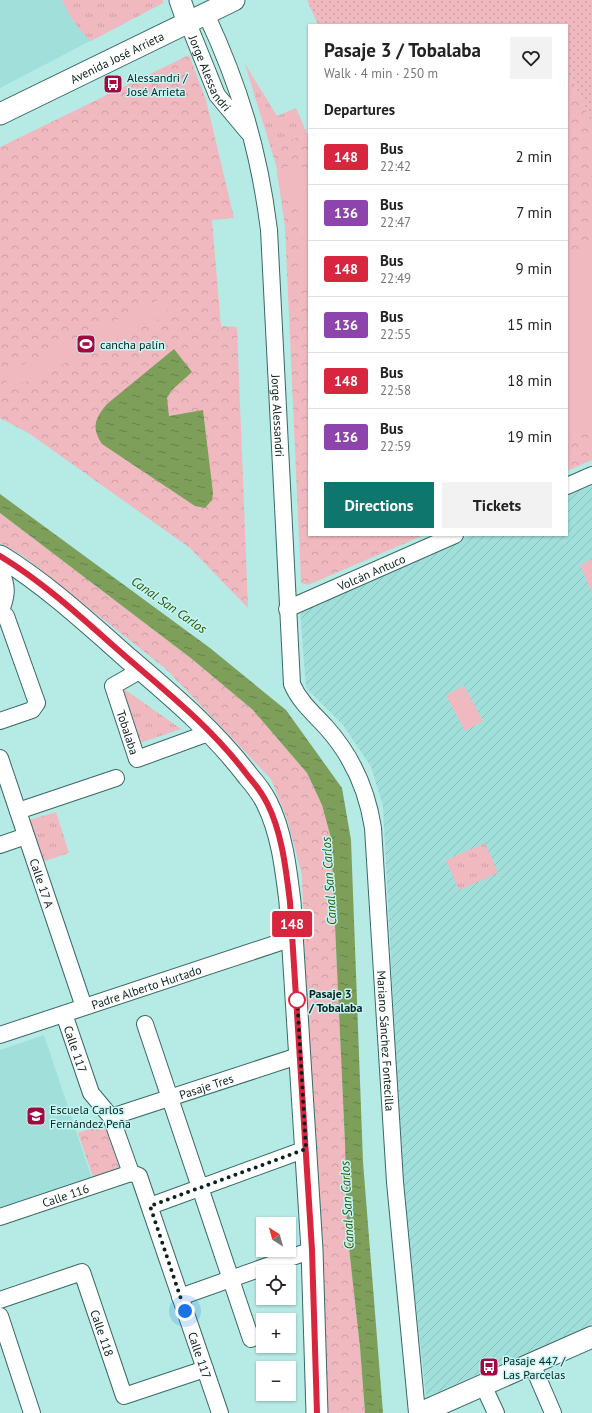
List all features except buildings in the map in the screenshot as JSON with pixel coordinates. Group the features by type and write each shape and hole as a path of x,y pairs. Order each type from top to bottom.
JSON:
{"main road":[{"name":"Jorge Alessandri","path":"180,0 198,12"},
{"name":"Avenida José Arrieta","path":"0,114 198,12 234,0"},
{"path":"4,558 52,594 211,732 240,765 260,792 271,811 284,860 293,938 312,1250 317,1413"},
{"path":"428,1411 483,1385 592,1339"}],"street":[{"name":"Jorge Alessandri","path":"198,12 217,95 253,140"},
{"name":"Jorge Alessandri","path":"198,12 237,88 253,140 265,196 269,230 290,674 295,692"},
{"path":"568,486 592,474"},
{"name":"Volcán Antuco","path":"287,609 452,536"},
{"path":"0,721 32,710 36,703 6,616 0,613 5,600 7,584 1,571 4,558"},
{"name":"Tobalaba","path":"141,670 113,686 137,759 211,732"},
{"name":"Mariano Sánchez Fontecilla","path":"295,692 336,738 349,756 363,785 371,817 394,1174 428,1411"},
{"name":"Calle 17 A","path":"0,758 84,1007"},
{"path":"18,811 116,778"},
{"path":"0,845 26,836"},
{"name":"Padre Alberto Hurtado","path":"0,1035 293,938"},
{"name":"Calle 117","path":"64,1014 91,1093 112,1117 131,1173 139,1176 220,1413"},
{"path":"145,1024 251,1339"},
{"name":"Pasaje Tres","path":"112,1117 301,1055"},
{"path":"150,1206 306,1149"},
{"name":"Calle 116","path":"0,1217 131,1173"},
{"path":"180,1296 312,1250"},
{"name":"Calle 118","path":"0,1300 82,1272 124,1396 205,1369"},
{"path":"0,1316 3,1336 32,1413"},
{"path":"532,1364 553,1413"},
{"path":"483,1385 496,1413"}],"shaded area":[{"path":"0,0 163,0 163,3 0,88"},
{"path":"592,482 592,1324 426,1397 402,1177 383,806 371,767 343,725 306,688 300,610 470,536 568,536 568,493"},
{"name":"Escuela Carlos Fernández Peña","path":"44,1035 93,1182 0,1213 0,1050"}],"green space":[{"path":"62,0 163,0 163,3 91,41 74,22"},
{"path":"307,0 592,0 592,124 574,82 568,75 568,24 318,24"},
{"path":"189,55 206,100 234,218 212,220 221,326 237,327 248,608 190,548 30,434 0,418 0,147"},
{"path":"245,64 277,116 296,108 307,133 271,149"},
{"path":"568,75 574,82 592,124 592,460 568,471"},
{"path":"308,132 308,536 422,536 308,585 301,583 285,227 276,165 271,149"},
{"path":"290,164 308,169 308,292 302,287 298,280 297,272 302,226 297,210 281,184 281,178 284,171"},
{"path":"592,243 592,424 568,435 568,254"},
{"name":"cancha palín","path":"162,298 169,314 10,389 3,374"},
{"path":"0,513 192,659 253,710 307,773 322,805 331,838 345,1143 347,1230 360,1347 365,1413 326,1413 311,1154 302,875 287,819 271,779 166,669 23,556 0,543"},
{"path":"592,559 592,593 580,565"},
{"path":"117,684 181,729 137,744"},
{"path":"464,686 483,721 465,731 446,695"},
{"path":"56,812 69,853 45,861 40,857 29,820"},
{"path":"485,843 498,873 459,890 446,860"},
{"path":"100,1125 107,1131 120,1171 94,1180 78,1133"}],"water":[{"path":"174,349 192,372 172,390 167,398 169,416 203,410 213,493 212,500 205,508 195,506 102,444 96,433 97,419 107,404"},
{"name":"Canal San Carlos","path":"0,494 210,648 286,710 342,788 351,840 363,1162 383,1413 365,1413 360,1347 347,1230 345,1143 331,838 322,805 307,773 253,710 192,659 0,513"}],"bus line":[{"name":"148","path":"0,556 32,579 102,636 211,732 240,765 260,792 271,811 284,860 290,902 300,1040 312,1250 317,1413"}],"place":[{"name":"Alessandri / José Arrieta","path":"113,84"},
{"name":"cancha palín","path":"86,344"},
{"name":"Pasaje 3 / Tobalaba","path":"297,1000"},
{"name":"Escuela Carlos Fernández Peña","path":"36,1116"},
{"name":"Pasaje 447 / Las Parcelas","path":"489,1367"}],"route":[{"path":"185,1311 150,1206 306,1149 297,996 297,1000"}]}
